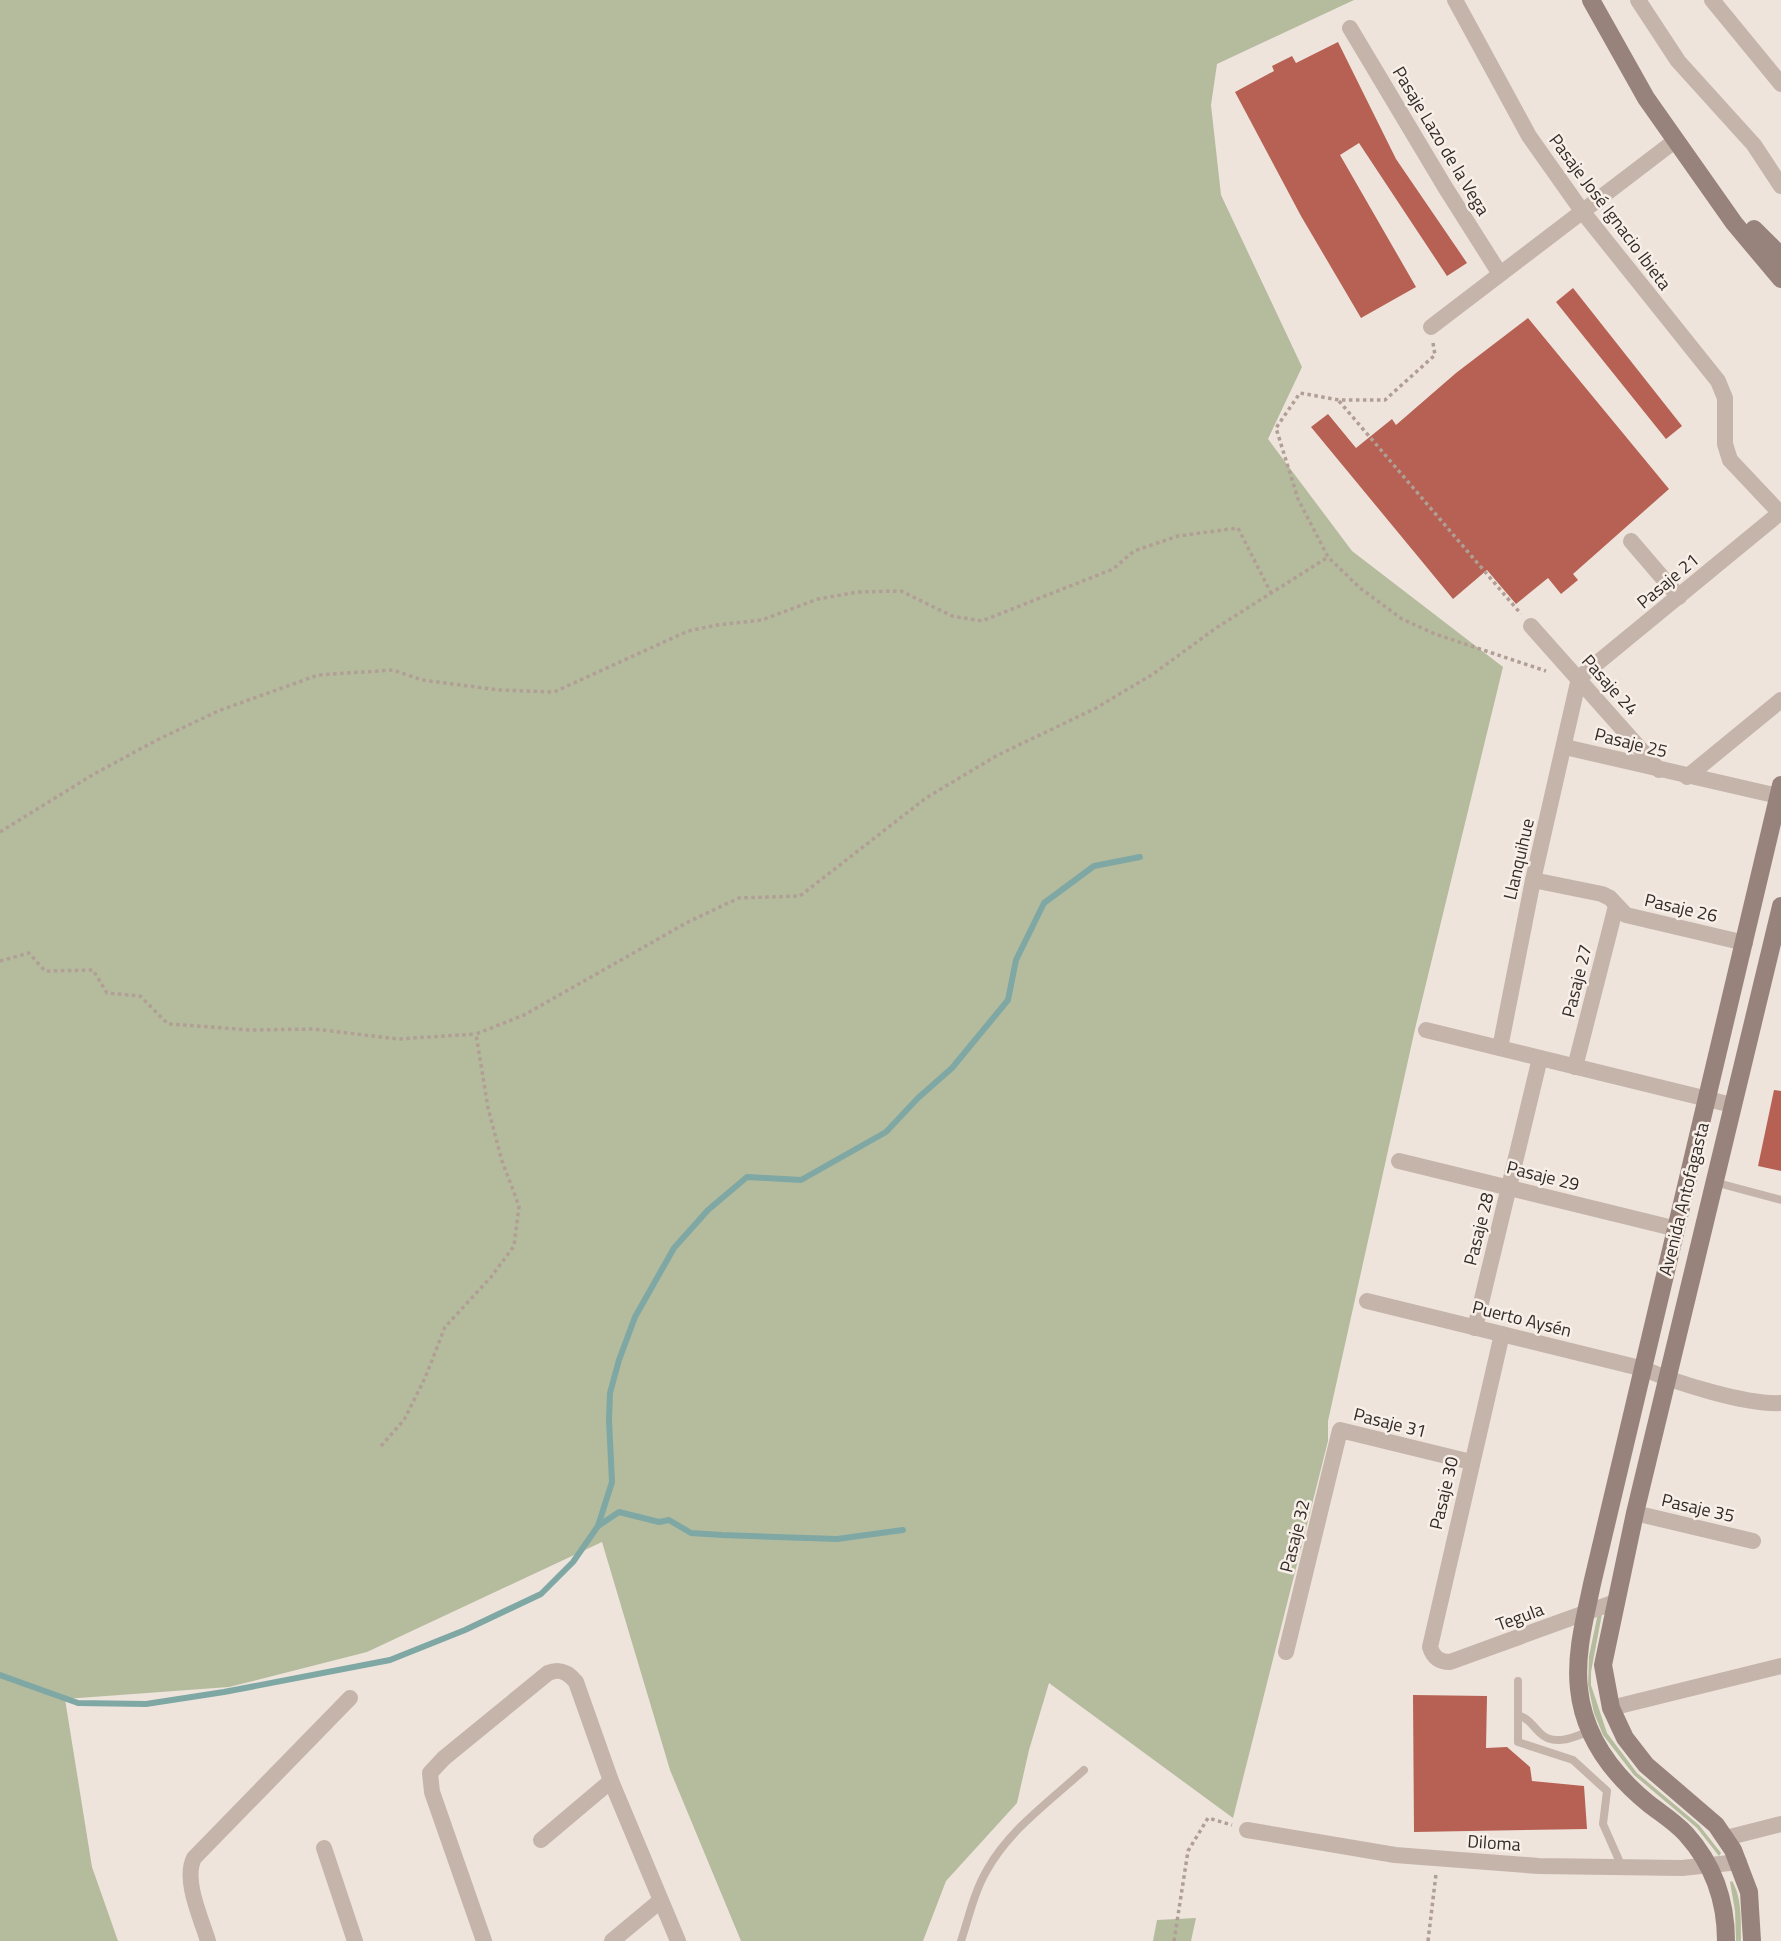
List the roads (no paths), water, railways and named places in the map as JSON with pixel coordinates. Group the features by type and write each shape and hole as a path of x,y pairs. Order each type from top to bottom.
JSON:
{"street":[{"name":"Pasaje José Ignacio Ibieta","path":"1455,0 1529,136 1583,211 1718,381 1725,398 1725,444 1730,460 1780,512"},
{"path":"1591,0 1646,98 1734,223 1781,279"},
{"path":"1638,0 1678,61 1754,145 1781,186"},
{"path":"1712,0 1781,84"},
{"name":"Pasaje Lazo de la Vega","path":"1350,28 1500,274"},
{"path":"1431,327 1676,140"},
{"path":"1703,176 1781,256"},
{"name":"Pasaje 21","path":"1579,678 1780,512"},
{"path":"1631,541 1679,597"},
{"name":"Pasaje 24","path":"1531,626 1659,770"},
{"name":"Llanquihue","path":"1500,1048 1533,880 1579,678"},
{"path":"1687,777 1781,699"},
{"name":"Pasaje 25","path":"1565,747 1687,777 1779,791"},
{"name":"Avenida Antofagasta","path":"1726,1941 1723,1906 1709,1867 1684,1832 1621,1779 1603,1756 1590,1731 1581,1703 1578,1674 1586,1613 1779,791"},
{"name":"Pasaje 26","path":"1533,880 1602,894 1610,898 1626,915 1745,943"},
{"name":"Pasaje 27","path":"1575,1067 1616,906"},
{"name":"Avenida Antofagasta","path":"1752,1941 1749,1892 1739,1862 1726,1838 1703,1813 1646,1765 1625,1738 1611,1708 1603,1665 1635,1513 1781,906"},
{"path":"1426,1030 1732,1105"},
{"name":"Pasaje 28","path":"1475,1328 1540,1058"},
{"name":"Pasaje 29","path":"1399,1161 1677,1229"},
{"name":"Puerto Aysén","path":"1367,1301 1644,1369 1668,1379 1757,1402 1781,1403"},
{"name":"Pasaje 30","path":"1438,1659 1432,1654 1430,1647 1502,1334"},
{"name":"Pasaje 31","path":"1340,1430 1471,1462"},
{"name":"Pasaje 32","path":"1286,1652 1340,1430"},
{"name":"Pasaje 35","path":"1635,1513 1753,1541"},
{"name":"Tegula","path":"1438,1659 1450,1662 1615,1602"},
{"path":"1611,1708 1781,1666"},
{"path":"484,1941 432,1792 430,1773 435,1766 548,1673 558,1670 566,1672 576,1682 611,1781 678,1941"},
{"path":"208,1941 190,1881 190,1866 194,1858 350,1698"},
{"path":"541,1840 611,1781"},
{"path":"1726,1838 1781,1824"},
{"name":"Diloma","path":"1247,1830 1395,1855 1539,1866 1709,1867 1739,1862"},
{"path":"324,1848 355,1941"},
{"path":"612,1941 660,1901"}],"lane":[{"path":"1714,1182 1781,1200"},
{"path":"1518,1681 1518,1742 1573,1760 1607,1791 1603,1824 1622,1867"},
{"path":"1518,1714 1530,1720 1542,1736 1564,1741 1590,1731"},
{"path":"961,1941 979,1886 996,1855 1009,1839 1084,1770"}],"waterway":[{"path":"0,1675 78,1703 146,1704 390,1660 465,1630 541,1594 573,1562 598,1526 612,1482 610,1393 619,1360 635,1317 674,1248 708,1210 747,1177 801,1180 886,1132 918,1098 952,1068 1008,1000 1016,960 1044,903 1094,866 1140,857"},
{"path":"598,1526 619,1512 659,1522 669,1520 691,1533 722,1535 837,1539 903,1530"}]}
